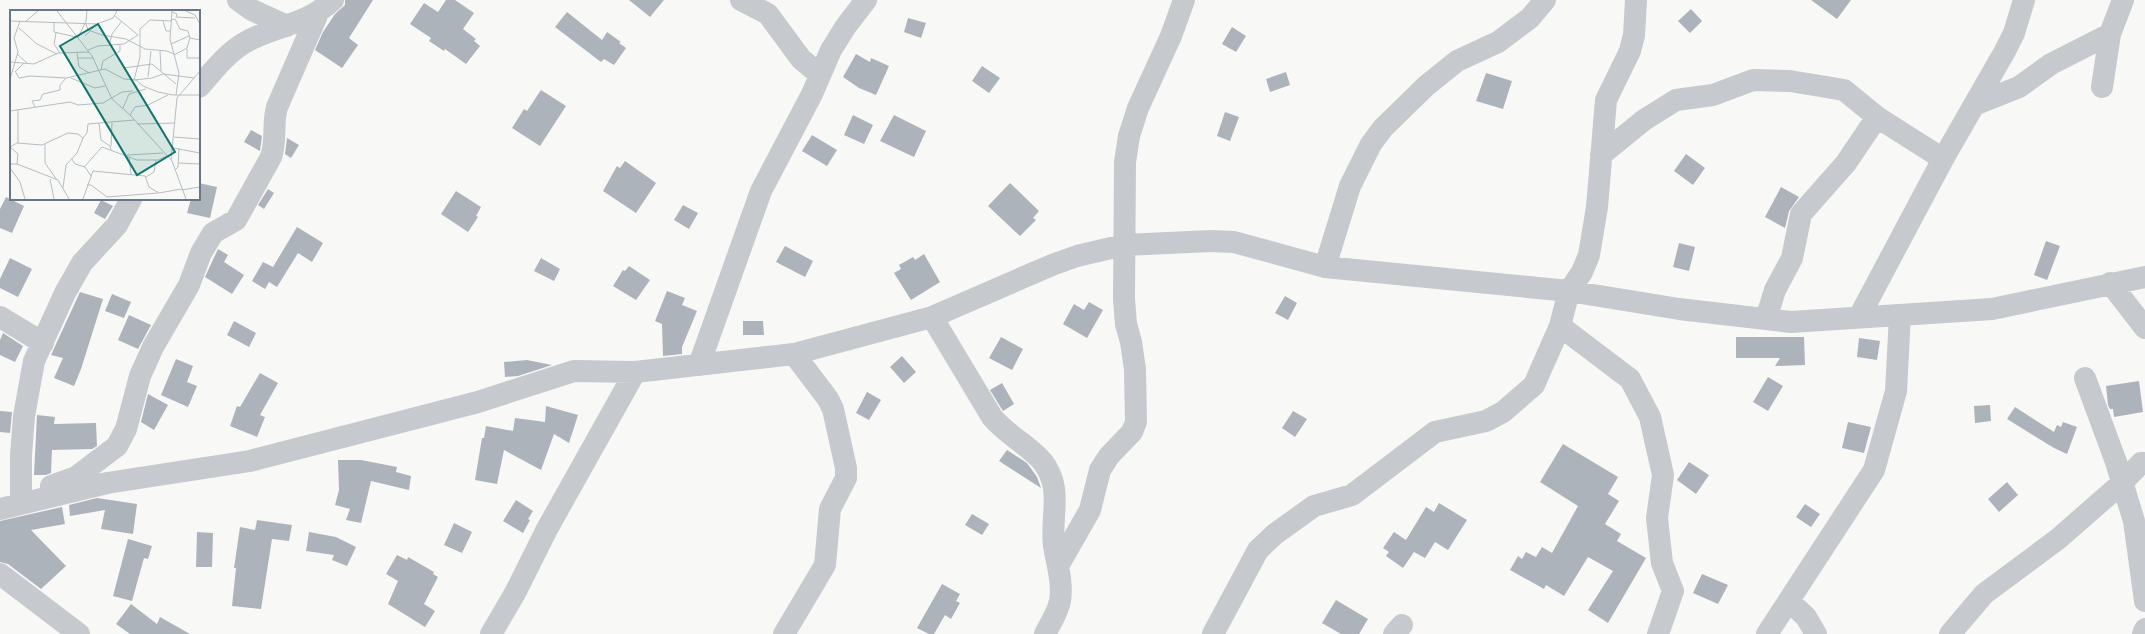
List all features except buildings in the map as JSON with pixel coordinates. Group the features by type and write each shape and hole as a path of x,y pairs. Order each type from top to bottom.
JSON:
{"street":[{"path":"238,0 252,10 287,26"},
{"path":"741,0 768,14 801,59 819,74"},
{"path":"699,365 761,191 812,94 819,74 837,39 866,0"},
{"path":"1058,566 1090,510 1100,470 1109,456 1132,432 1136,422 1135,369 1131,342 1126,324 1124,246 1125,162 1130,136 1138,108 1171,36 1184,0"},
{"path":"1325,267 1350,186 1369,149 1383,128 1432,81 1457,61 1498,42 1530,18 1545,0"},
{"path":"1213,634 1258,550 1275,534 1314,506 1352,495 1436,432 1486,421 1503,412 1534,385 1560,326 1569,291 1582,272 1593,238 1606,100 1630,51 1634,35 1636,0"},
{"path":"1859,317 1943,159 2005,51 2014,33 2024,0"},
{"path":"2102,88 2110,34 2123,0"},
{"path":"200,87 222,60 238,46 255,37 287,26 325,7"},
{"path":"0,509 76,477 117,446 126,429 140,376 153,347 189,286 201,253 214,233 236,220 271,157 275,146 274,121 277,107 325,7"},
{"path":"1974,105 2018,87 2051,64 2110,34"},
{"path":"1601,155 1644,120 1676,100 1713,95 1752,80 1790,81 1844,90 1877,117 1943,159"},
{"path":"1766,319 1775,290 1792,258 1801,214 1846,163 1877,117"},
{"path":"21,501 21,456 28,389 34,361 65,293 82,263 116,225 131,200"},
{"path":"21,501 108,483 250,461 478,402 574,371 635,372 794,354 932,317 1052,265 1077,256 1124,246 1211,241 1234,242 1325,267 1569,291 1679,309 1790,322 1992,309 2145,277"},
{"path":"2110,284 2145,328"},
{"path":"1767,634 1874,470 1896,391 1900,315"},
{"path":"0,317 43,342"},
{"path":"932,317 992,417 1003,430 1042,461 1053,480 1057,499 1054,545 1061,588 1059,602 1045,634"},
{"path":"1560,326 1630,379 1650,417 1663,475 1657,518 1661,555 1673,591 1658,634"},
{"path":"784,634 825,565 830,510 846,478 846,468 833,409 823,391 794,354"},
{"path":"491,634 515,593 551,522 635,372"},
{"path":"2085,378 2134,521 2145,601"},
{"path":"1950,634 1984,594 2058,539 2122,483 2141,463 2145,463"},
{"path":"0,574 75,633"},
{"path":"1789,601 1806,617 1816,634"},
{"path":"2143,634 2145,629"}]}
